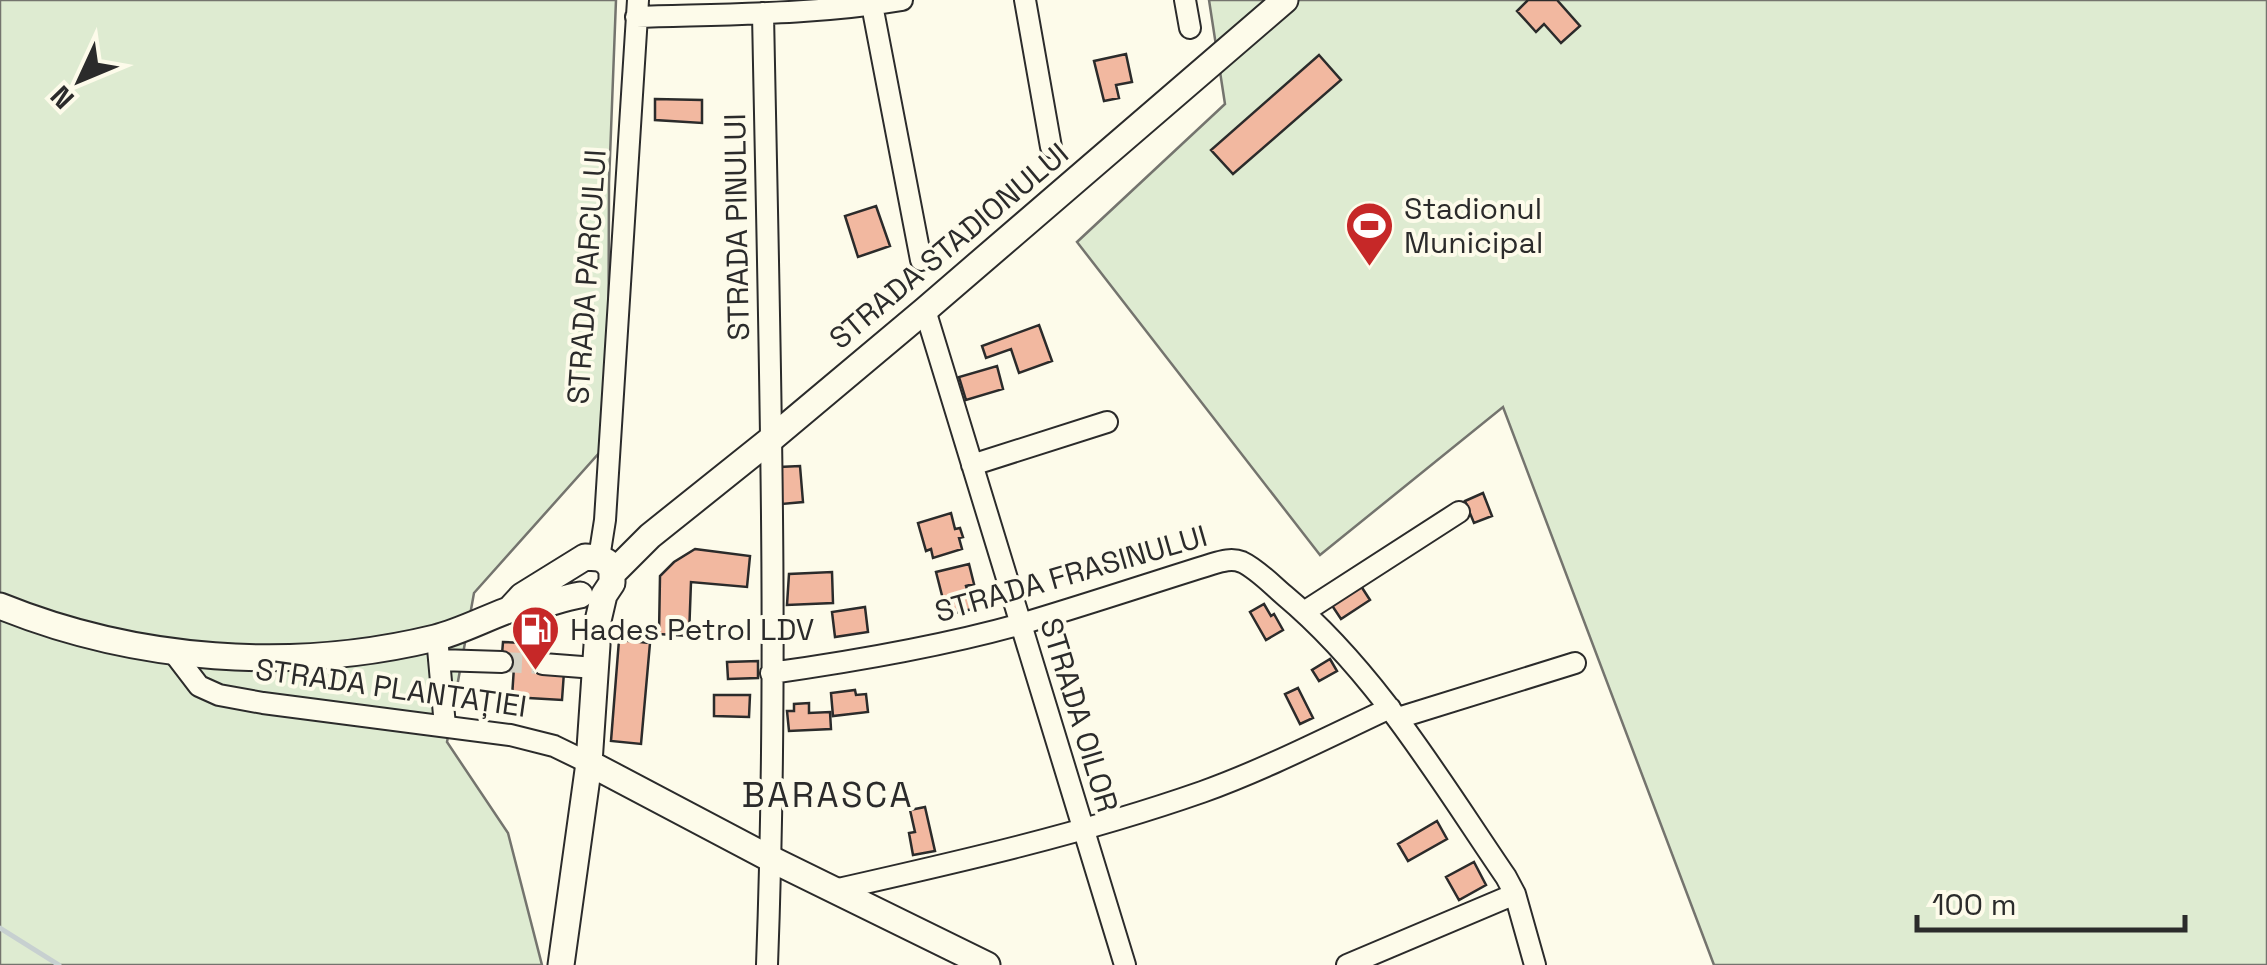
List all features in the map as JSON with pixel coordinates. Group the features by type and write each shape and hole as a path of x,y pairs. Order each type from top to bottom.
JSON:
{"main road":[{"name":"STRADA STADIONULUI","path":"0,606 75,632 174,652 320,656 438,649 510,608 528,608 594,577 770,440 1285,0"},
{"name":"STRADA PARCULUI","path":"561,963 588,763 597,625 594,577"},
{"name":"STRADA PLANTAȚIEI","path":"588,763 987,965"}],"street":[{"path":"637,8 763,13 902,0"},
{"path":"1025,0 1051,147"},
{"path":"1184,0 1190,28"},
{"path":"872,5 921,260"},
{"name":"STRADA PARCULUI","path":"594,577 605,520 637,8"},
{"name":"STRADA PINULUI","path":"763,13 772,673 767,965"},
{"name":"STRADA OILOR","path":"925,310 1125,965"},
{"path":"972,464 1107,422"},
{"path":"1304,612 1460,512"},
{"name":"STRADA FRASINULUI","path":"772,673 879,658 1020,624 1212,564 1239,561 1304,612 1394,713 1506,877 1535,965"},
{"path":"445,726 438,649 502,662"},
{"name":"STRADA PLANTAȚIEI","path":"174,652 193,680 219,695 510,735 554,746 588,763"},
{"path":"543,664 595,668"},
{"path":"834,890 1083,831 1238,778 1394,713 1575,664"},
{"path":"1347,965 1514,894"}],"green space":[{"path":"0,0 616,0 609,183 608,443 474,593 447,742 508,833 542,965 0,965"},
{"path":"1209,0 2267,0 2267,965 1714,965 1503,407 1320,555 1077,242 1225,104"}],"building":[{"path":"1528,0 1557,0 1580,26 1561,43 1544,24 1536,32 1517,11"},
{"path":"1126,54 1132,82 1116,85 1119,98 1104,101 1094,61"},
{"path":"1319,55 1341,80 1233,174 1211,150"},
{"path":"655,99 702,100 702,123 655,120"},
{"path":"876,206 890,246 858,257 845,216"},
{"path":"1039,325 1052,361 1019,373 1011,349 986,358 982,346"},
{"path":"997,366 1003,389 966,400 959,377"},
{"path":"800,466 803,502 782,504 779,467"},
{"path":"1483,493 1492,516 1474,523 1465,501"},
{"path":"951,513 955,529 960,528 963,537 959,538 962,549 933,558 931,549 926,551 918,523"},
{"path":"695,549 750,556 747,587 691,582 689,636 659,634 660,576"},
{"path":"969,564 974,584 966,586 972,609 947,615 936,572"},
{"path":"832,572 833,603 787,605 789,574"},
{"path":"1359,583 1370,600 1341,619 1329,601"},
{"path":"1264,604 1283,630 1266,640 1250,612"},
{"path":"865,607 868,632 835,637 832,612"},
{"path":"619,640 650,643 641,744 611,741"},
{"path":"503,642 544,644 542,670 564,672 562,700 512,697 514,667 501,667"},
{"path":"1330,659 1337,671 1319,681 1312,670"},
{"path":"758,661 758,678 728,679 727,662"},
{"path":"1298,688 1313,718 1300,724 1285,694"},
{"path":"855,690 856,695 866,694 868,712 833,716 831,693"},
{"path":"714,695 750,695 749,717 714,716"},
{"path":"809,703 809,713 830,712 831,729 789,731 787,711 794,711 794,704"},
{"path":"925,807 935,851 913,855 909,833 915,832 910,810"},
{"path":"1437,821 1447,839 1408,861 1398,844"},
{"path":"1474,862 1486,885 1459,900 1446,877"}],"waterway":[{"path":"0,928 59,965"}],"tunnel":[{"path":"502,662 543,664"}],"place":[{"name":"Stadionul Municipal","path":"1369,268"},
{"name":"Hades Petrol LDV","path":"535,672"}],"district":[{"name":"BARASCA","path":"828,795"}]}
